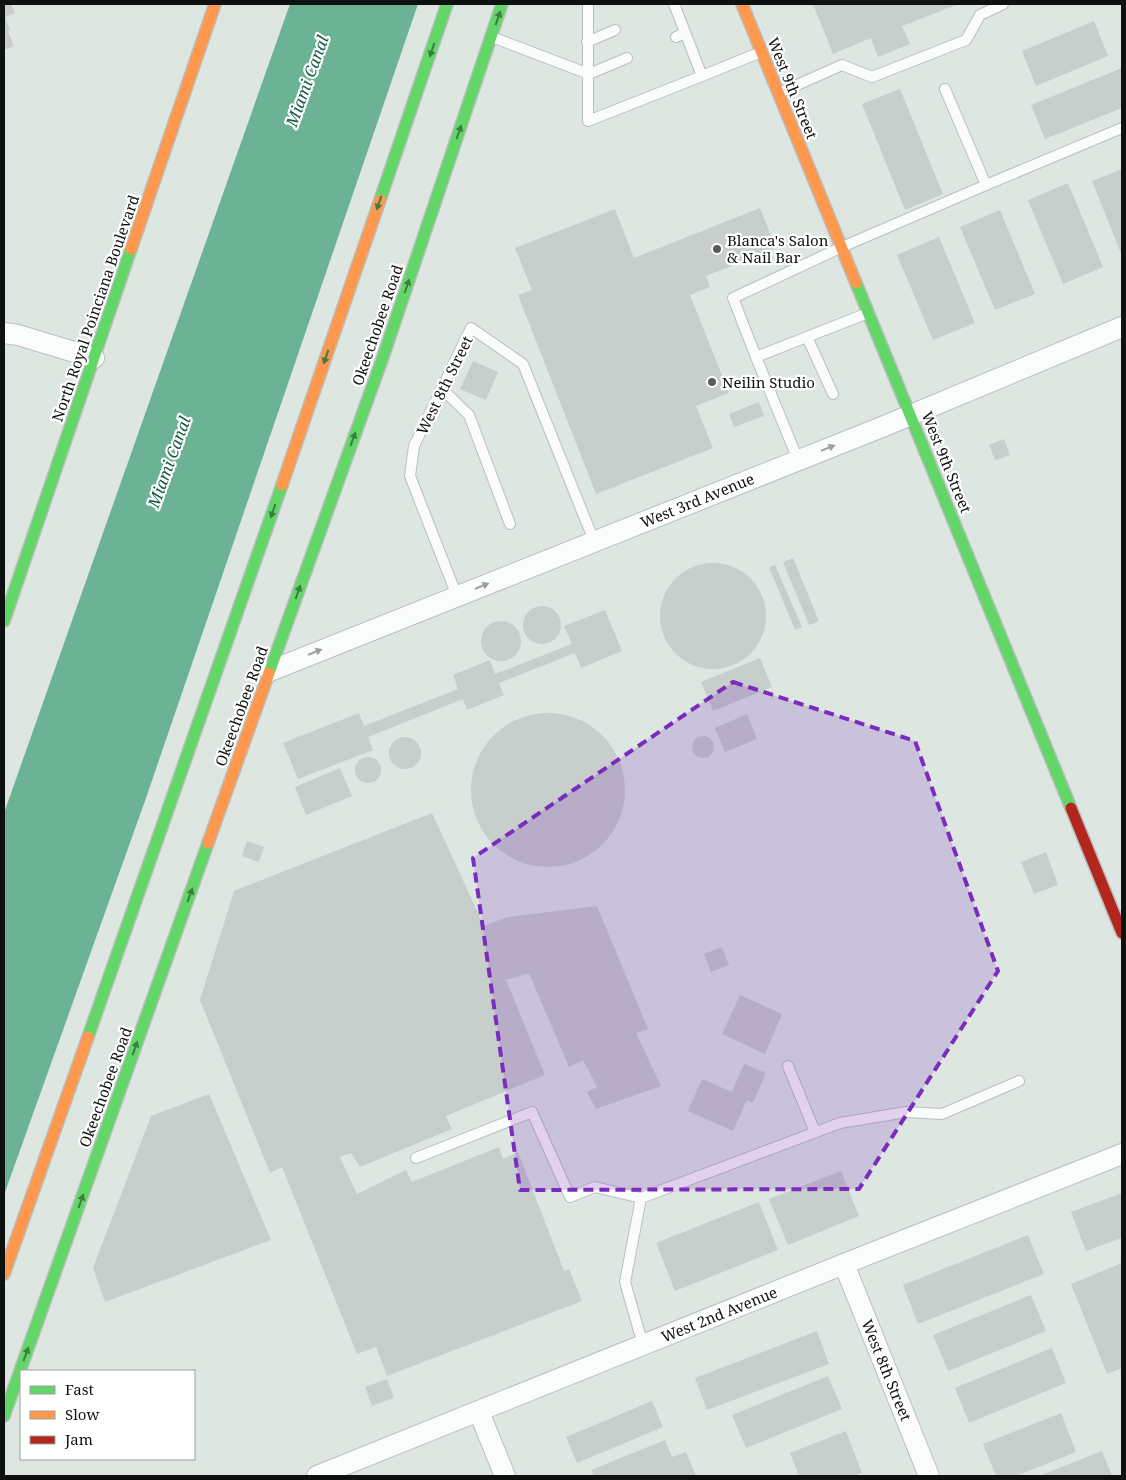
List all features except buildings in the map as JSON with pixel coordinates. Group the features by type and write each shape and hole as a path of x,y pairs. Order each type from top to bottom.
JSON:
{"main road":[{"name":"North Royal Poinciana Boulevard","path":"4,621 8,597 94,358 215,4"},
{"path":"4,1274 448,4"},
{"name":"Okeechobee Road","path":"20,1370 335,486 383,357 502,4"},
{"name":"West 9th Street","path":"742,4 1122,933"},
{"name":"Okeechobee Road","path":"4,1416 20,1371"}],"street":[{"name":"West 3rd Avenue","path":"270,670 911,415 1122,327"},
{"path":"4,333 18,335 94,358"},
{"name":"West 2nd Avenue","path":"317,1476 347,1471 479,1412 1122,1154"},
{"name":"West 8th Street","path":"844,1264 929,1476"},
{"path":"479,1412 505,1476"}],"lane":[{"path":"588,4 588,121 762,52"},
{"path":"779,93 842,65 872,77 966,40 980,15 1003,4"},
{"path":"671,5 681,35 702,76"},
{"path":"587,42 615,30"},
{"path":"491,36 589,74 627,58"},
{"path":"945,88 986,184"},
{"path":"798,460 733,298 842,247 986,184 1122,128"},
{"path":"756,357 869,313"},
{"name":"West 8th Street","path":"456,596 410,476 414,446 471,328 523,364 594,541"},
{"path":"807,336 833,394"},
{"path":"442,389 469,415 510,524"},
{"path":"788,1066 815,1132"},
{"path":"416,1158 532,1112 570,1197 595,1187 641,1198 840,1123 906,1112 942,1114 1019,1082"},
{"path":"641,1198 625,1282 643,1345"}],"highlighted area":[{"path":"733,682 915,741 998,971 859,1189 520,1190 473,858"}],"water":[{"name":"Miami Canal","path":"290,4 418,4 146,798 4,1195 4,813"}],"traffic: fast":[{"path":"380,200 447,4"},
{"path":"269,673 383,357 502,4"},
{"path":"4,621 131,249"},
{"path":"856,283 1071,808"},
{"path":"88,1037 282,485"},
{"path":"20,1370 208,843"},
{"path":"4,1416 20,1371"}],"traffic: slow":[{"path":"131,249 215,4"},
{"path":"742,4 856,283"},
{"path":"282,485 380,200"},
{"path":"208,843 269,673"},
{"path":"4,1274 88,1037"}],"traffic: jam":[{"path":"1071,808 1122,933"}],"place":[{"name":"Blanca's Salon & Nail Bar","path":"717,249"},
{"name":"Neilin Studio","path":"712,382"}]}
